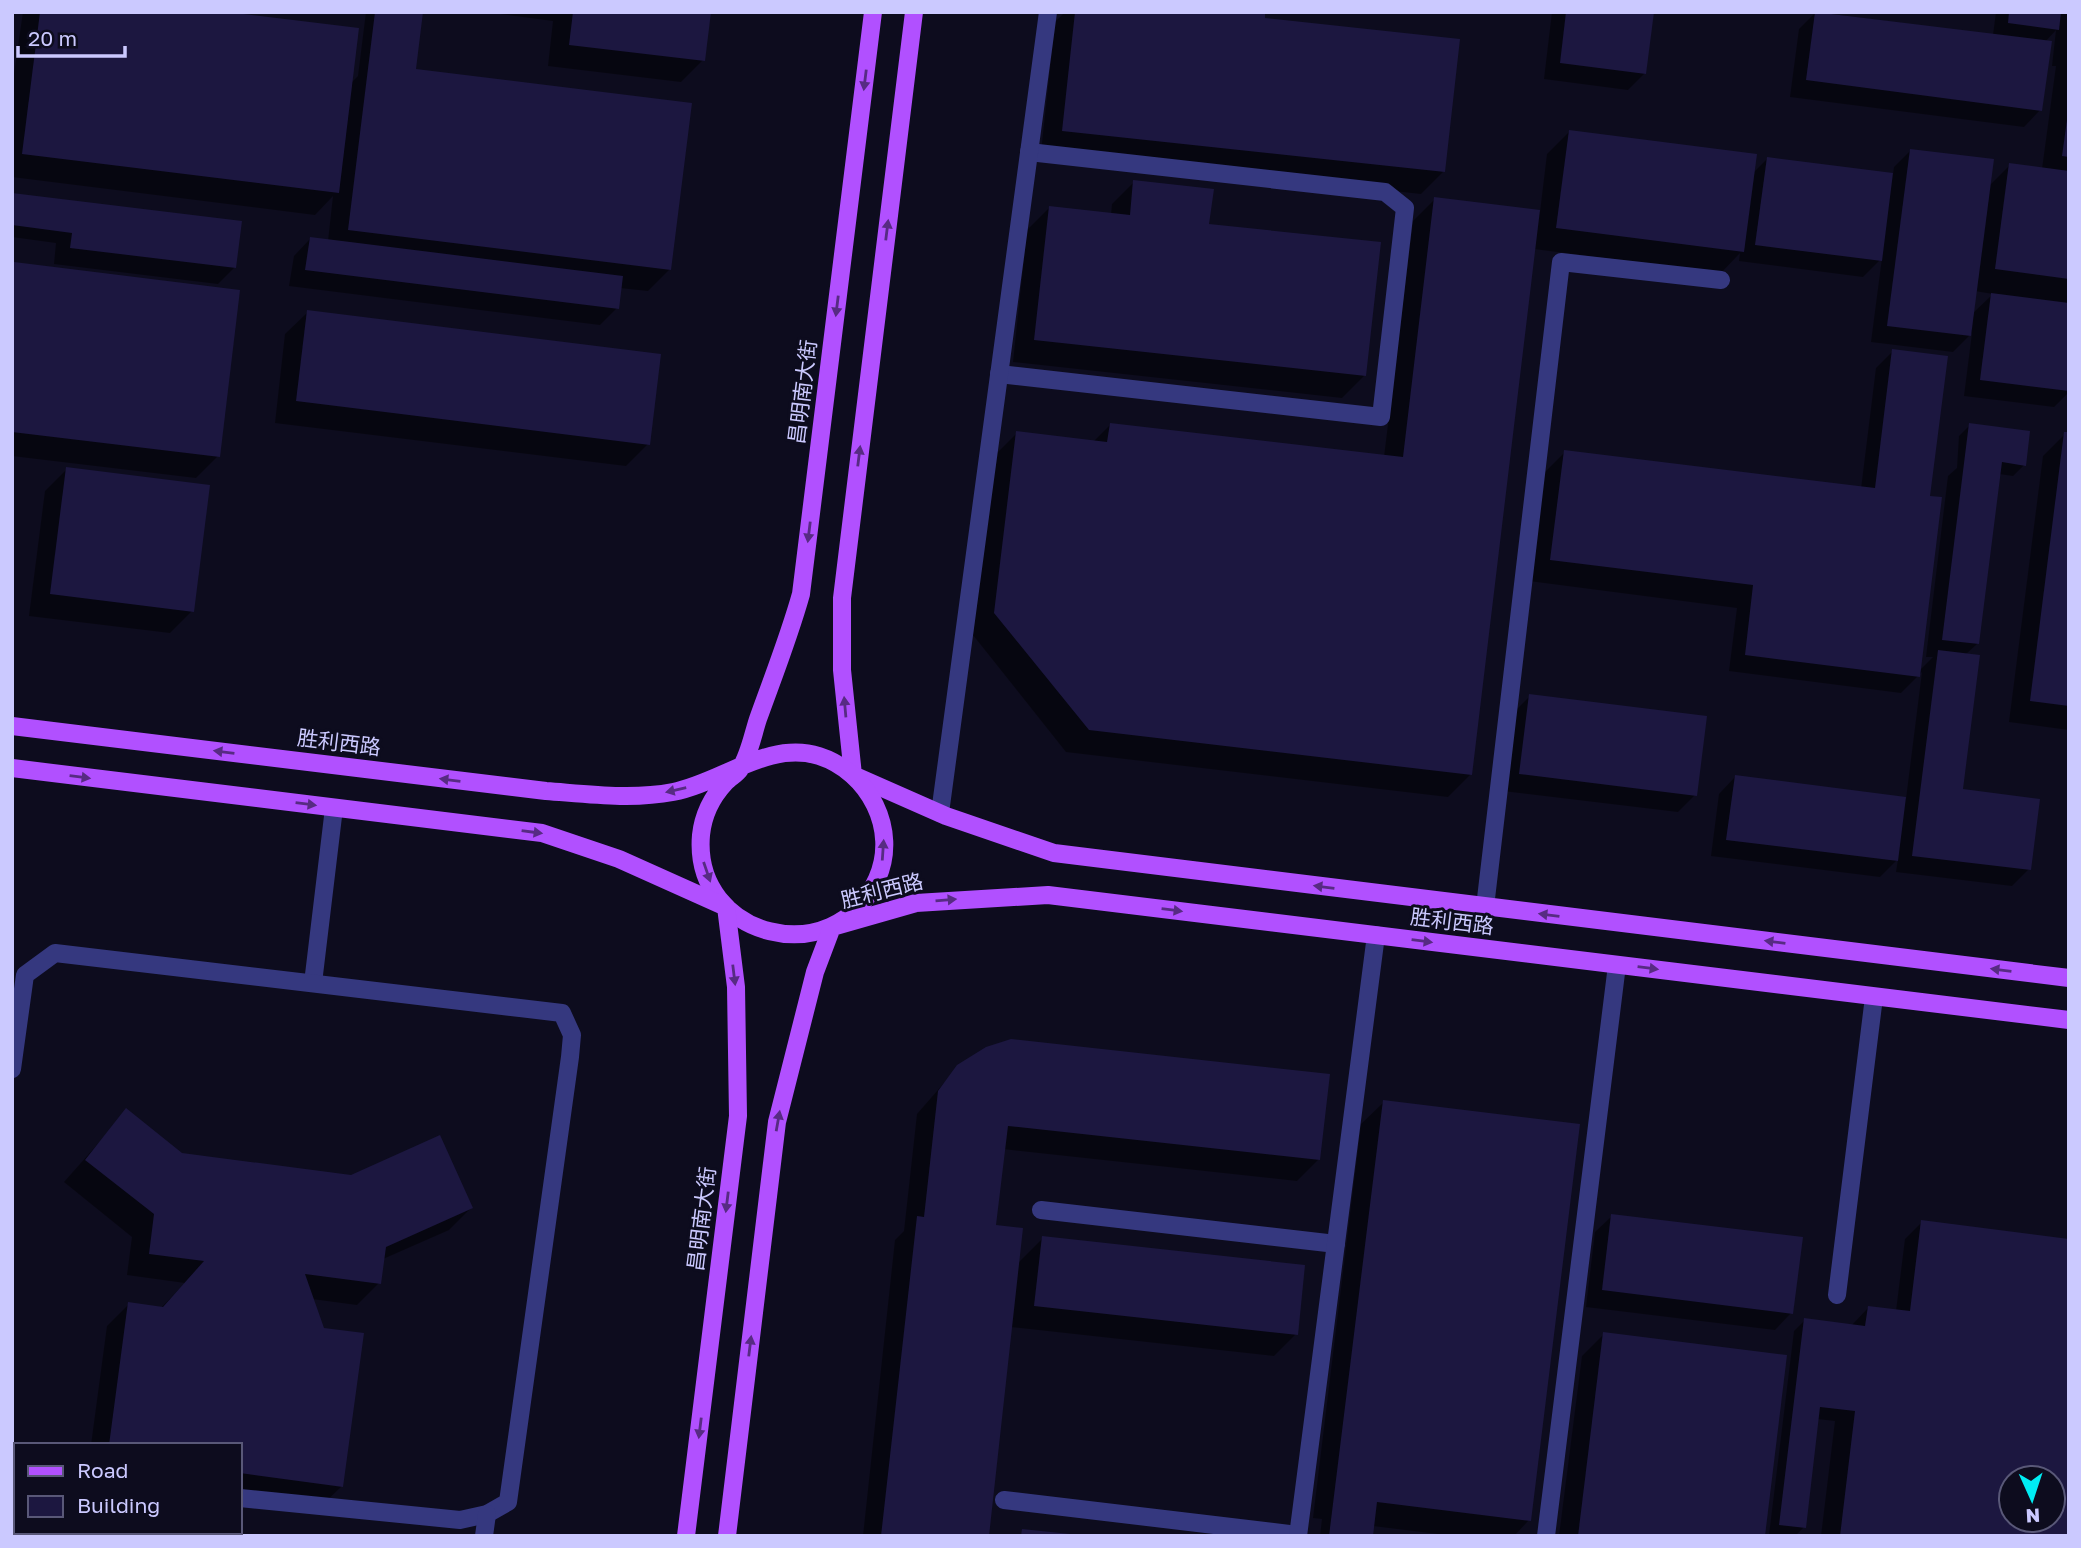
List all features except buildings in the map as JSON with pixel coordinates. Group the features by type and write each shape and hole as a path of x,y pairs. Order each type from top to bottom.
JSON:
{"main road":[{"name":"昌明南大街","path":"741,769 786,650 801,594 873,12"},
{"path":"853,775 842,670 842,598 914,12"},
{"name":"胜利西路","path":"12,726 546,792 603,796 673,792 741,769"},
{"path":"12,768 542,833 619,859 726,907 758,929 795,936 832,927 851,914 867,898 878,878 884,856 884,834 878,812 868,792 853,775 818,756 798,753 758,759 741,769 713,797 701,835 706,874 726,907"},
{"name":"胜利西路","path":"853,775 940,813 1054,853 2069,978"},
{"name":"胜利西路","path":"832,927 916,903 1048,895 2069,1020"},
{"name":"昌明南大街","path":"686,1536 738,1116 736,987 726,907"},
{"path":"727,1536 778,1122 815,972 832,927"}],"lane":[{"path":"940,813 1048,12"},
{"path":"999,374 1381,417 1405,208 1385,192 1029,152"},
{"path":"1485,906 1560,261 1721,280"},
{"path":"313,983 334,808"},
{"path":"1004,1500 1298,1535 1376,935"},
{"path":"12,1069 25,975 55,953 562,1013 572,1035 508,1503 487,1514 460,1520 242,1498"},
{"path":"1546,1536 1617,965"},
{"path":"1837,1295 1874,997"},
{"path":"1041,1210 1336,1244"},
{"path":"484,1536 487,1514"}]}
